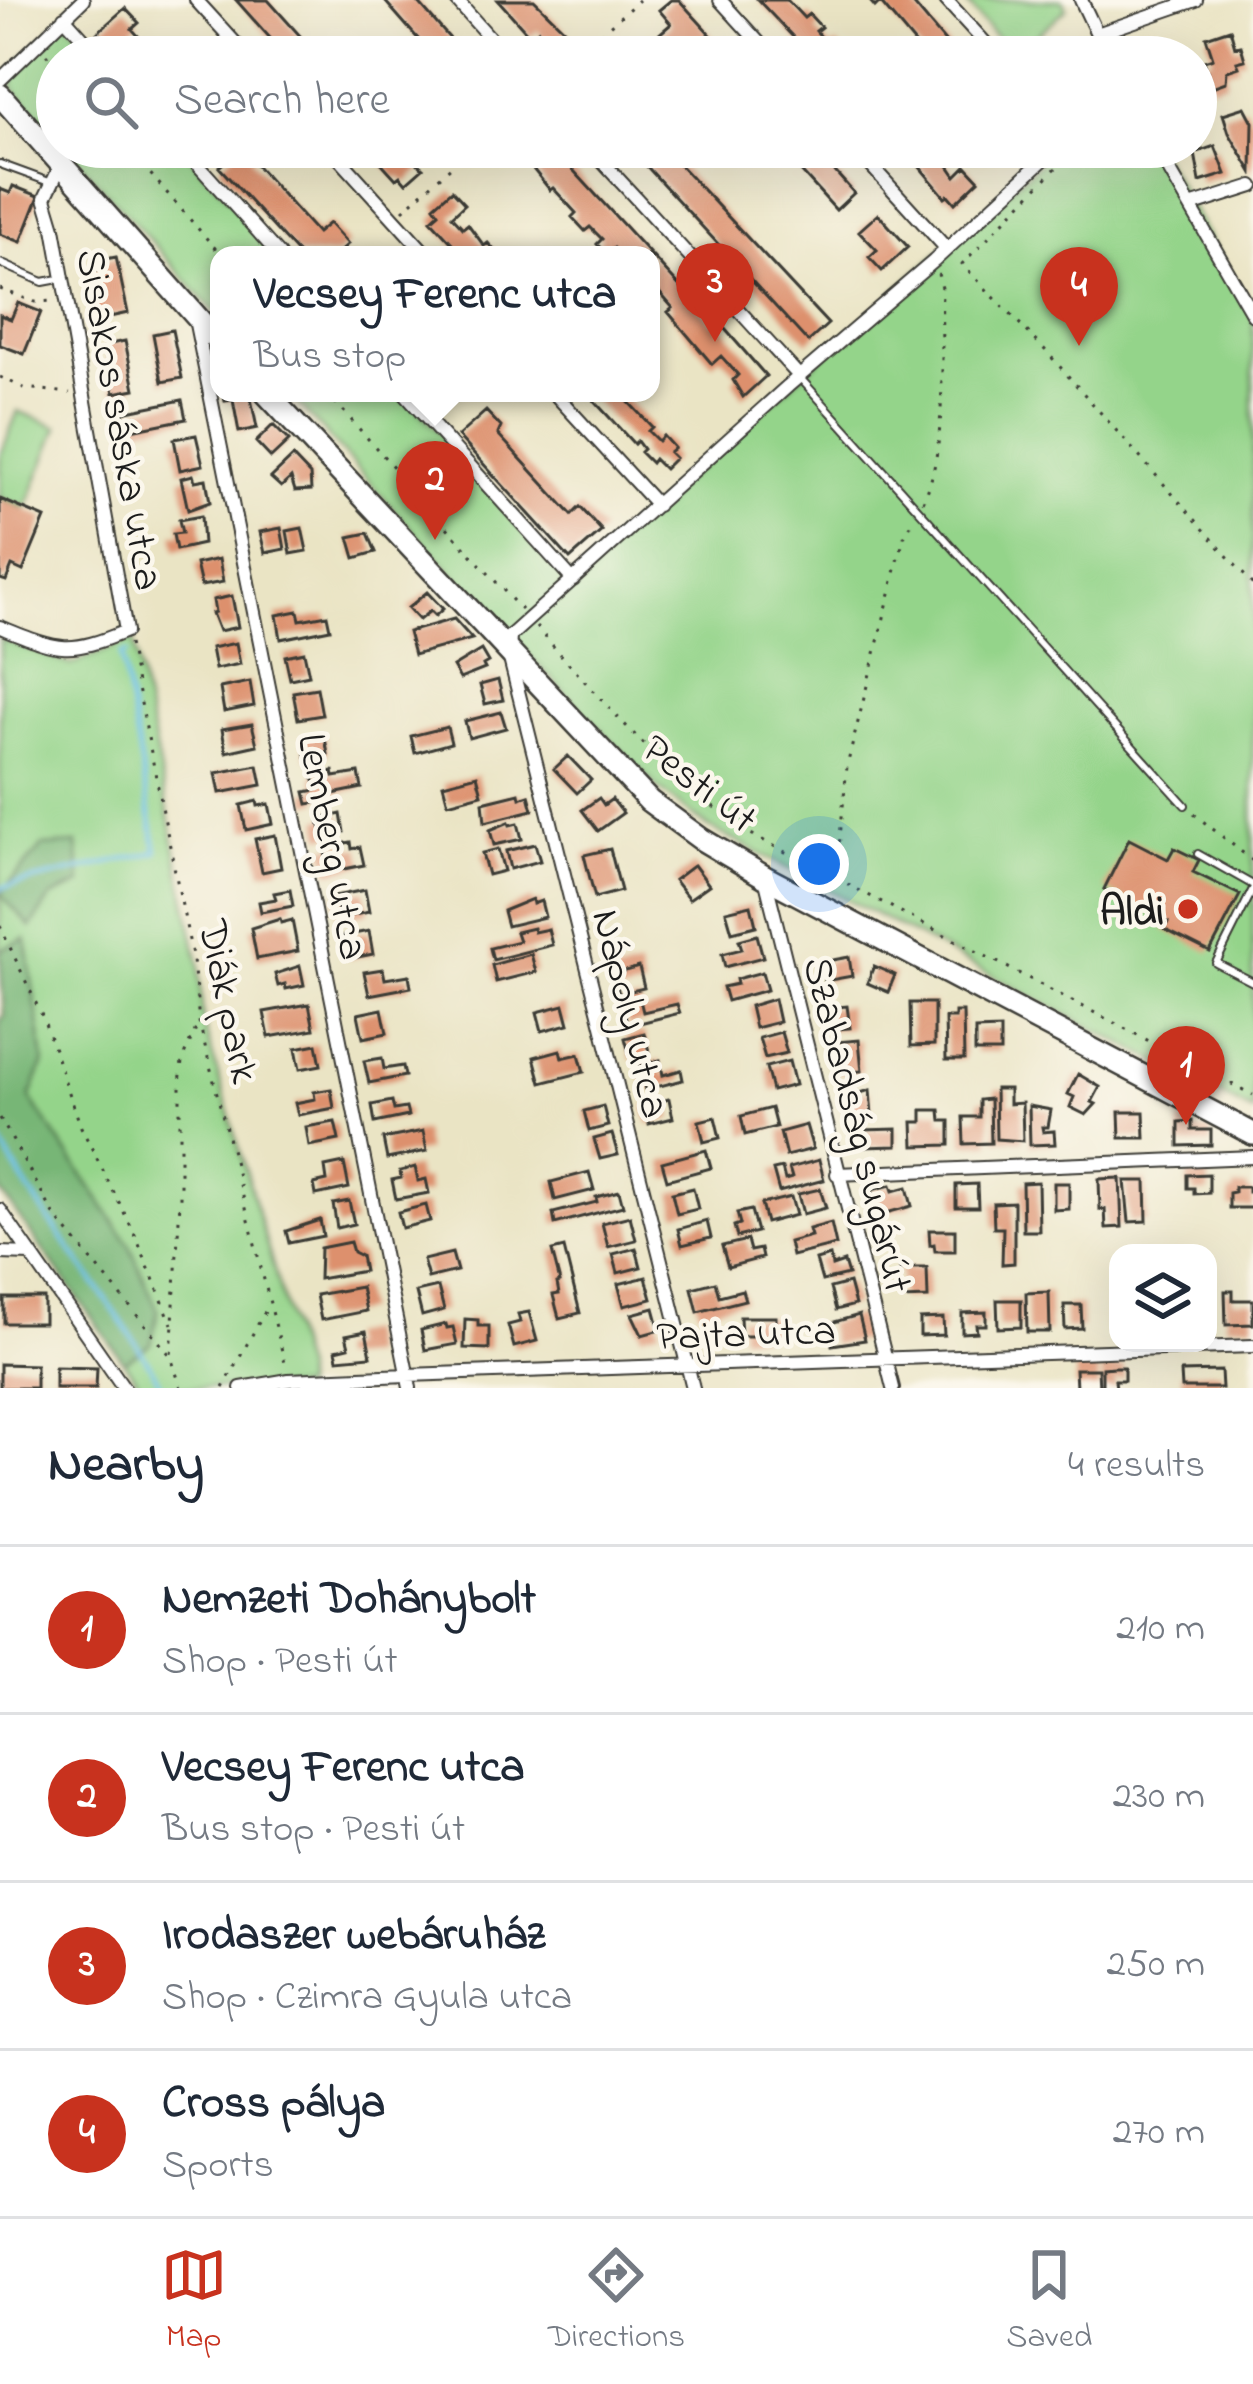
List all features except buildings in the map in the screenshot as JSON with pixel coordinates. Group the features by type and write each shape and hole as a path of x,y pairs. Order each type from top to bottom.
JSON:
{"main road":[{"path":"0,95 36,144"},
{"path":"53,168 210,332"},
{"name":"Pesti út","path":"274,402 649,801 765,877 1253,1134"}],"street":[{"path":"45,36 83,0"},
{"path":"196,0 229,36"},
{"path":"456,0 488,36"},
{"path":"720,0 753,36"},
{"path":"946,0 979,36"},
{"path":"1082,0 1097,34 1196,0"},
{"path":"64,17 81,36"},
{"path":"0,80 36,45"},
{"path":"201,168 271,246"},
{"path":"348,168 419,246"},
{"path":"608,168 799,376"},
{"path":"873,168 946,248"},
{"path":"509,655 510,636 529,618 1034,168"},
{"path":"1168,168 1253,315"},
{"name":"Sisakos sáska utca","path":"0,627 53,648 84,649 126,631 45,198 57,173"},
{"path":"1190,206 1253,186"},
{"name":"Lemberg utca","path":"195,316 210,391"},
{"name":"Lemberg utca","path":"212,402 409,1382"},
{"path":"412,402 573,580"},
{"path":"562,402 657,505"},
{"name":"Nápoly utca","path":"509,655 693,1388"},
{"name":"Szabadság sugárút","path":"765,877 893,1388"},
{"path":"837,1174 1253,1157"},
{"path":"0,1210 124,1388"},
{"path":"0,1253 31,1254"},
{"name":"Pajta utca","path":"241,1388 289,1380 409,1382 688,1366 1253,1346"}],"lane":[{"path":"0,164 57,173"},
{"path":"0,263 44,282 63,278"},
{"path":"799,376 1184,805"},
{"path":"1198,854 1253,887 1216,963 1250,980 1253,966"}],"path":[{"path":"598,36 638,0"},
{"path":"145,168 213,246"},
{"path":"393,218 449,168"},
{"path":"1056,168 962,264 1046,351 1253,584"},
{"path":"836,878 847,766 904,537 929,488 937,438 942,288 934,261"},
{"path":"0,289 35,302 67,300"},
{"path":"0,377 24,388 84,395"},
{"path":"335,402 644,747 700,798 747,832 1253,1095"},
{"name":"Diák park","path":"126,631 193,960 199,1022 289,1380"},
{"path":"1184,805 1253,861"},
{"path":"0,926 43,1018 81,1126 134,1230 172,1324"},
{"path":"181,1388 172,1357 180,1087 182,1060 199,1022"},
{"path":"0,1118 55,1216 172,1357"},
{"path":"223,1388 270,1302"}],"green space":[{"path":"964,0 1063,0 1067,8 1036,36 995,36"},
{"path":"64,17 81,36 45,36"},
{"path":"36,45 36,114 13,88 13,68"},
{"path":"85,168 201,168 271,246 210,246 210,307"},
{"path":"1034,168 1168,168 1253,315 1253,1112 707,826 660,790 510,636 296,402 412,402 573,580"},
{"path":"18,411 58,427 26,508 0,498 0,456"},
{"path":"0,639 71,665 133,639 199,964 203,1022 303,1371 302,1388 143,1388 124,1362 150,1344 129,1244 30,1098 44,1062 26,940 0,950"},
{"path":"77,844 81,884 51,897 31,927 0,894 43,846"},
{"path":"26,939 44,1062 30,1098 129,1244 158,1311 151,1344 124,1362 0,1191 0,1019 4,1017 0,950"}],"waterway":[{"path":"0,888 157,852 121,655 127,653"},
{"path":"0,1141 163,1388"}],"place":[{"name":"Irodaszer webáruház","path":"715,342"},
{"name":"Cross pálya","path":"1079,346"},
{"name":"Vecsey Ferenc utca","path":"435,540"},
{"name":"Aldi","path":"1188,909"},
{"name":"Nemzeti Dohánybolt","path":"1186,1125"}]}
